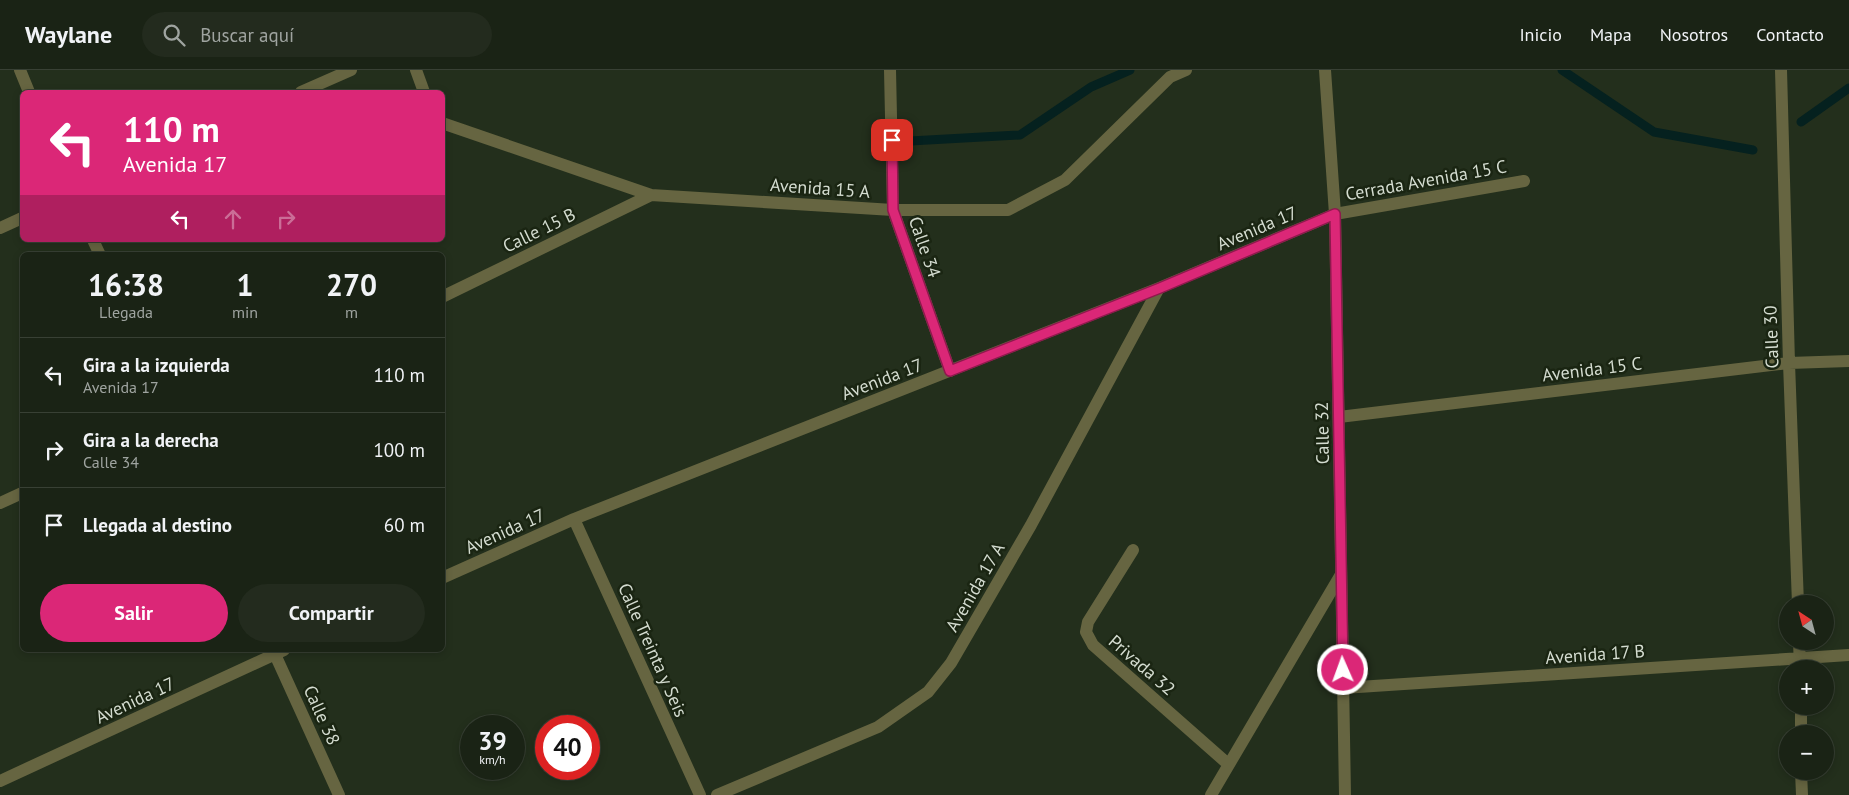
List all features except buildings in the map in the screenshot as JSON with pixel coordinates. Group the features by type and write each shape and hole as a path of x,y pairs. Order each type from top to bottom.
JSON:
{"street":[{"path":"20,70 28,90"},
{"path":"305,90 350,70"},
{"path":"416,70 423,90"},
{"name":"Calle 34","path":"890,70 893,210 950,371"},
{"name":"Avenida 15 A","path":"445,124 652,195 893,210 1008,210 1065,180 1170,77 1186,70"},
{"name":"Calle 32","path":"1326,70 1335,214 1345,795"},
{"name":"Calle 30","path":"1781,70 1798,595"},
{"name":"Cerrada Avenida 15 C","path":"1335,214 1524,181"},
{"name":"Calle 15 B","path":"445,296 652,195"},
{"name":"Avenida 17","path":"445,577 574,519 1160,288 1335,214"},
{"path":"0,228 20,219"},
{"name":"Avenida 17 A","path":"717,795 878,727 928,692 951,663 1031,525 1160,288"},
{"name":"Avenida 15 C","path":"1339,417 1789,363 1849,361"},
{"path":"0,503 20,494"},
{"name":"Calle Treinta y Seis","path":"574,519 700,795"},
{"name":"Privada 32","path":"1133,550 1088,622 1086,632 1092,645 1228,764"},
{"path":"1211,795 1340,576"},
{"name":"Avenida 17","path":"0,781 275,652"},
{"name":"Calle 38","path":"277,652 339,795"},
{"name":"Avenida 17 B","path":"1822,660 1849,655"},
{"name":"Avenida 17 B","path":"1344,688 1779,665"},
{"path":"1801,780 1802,795"}],"waterway":[{"path":"910,141 1020,135 1091,87 1130,70"},
{"path":"1562,70 1654,132 1753,150"},
{"path":"1801,122 1849,88"}],"route":[{"path":"892,140 893,210 950,371 1160,288 1335,214 1343,670"}]}
